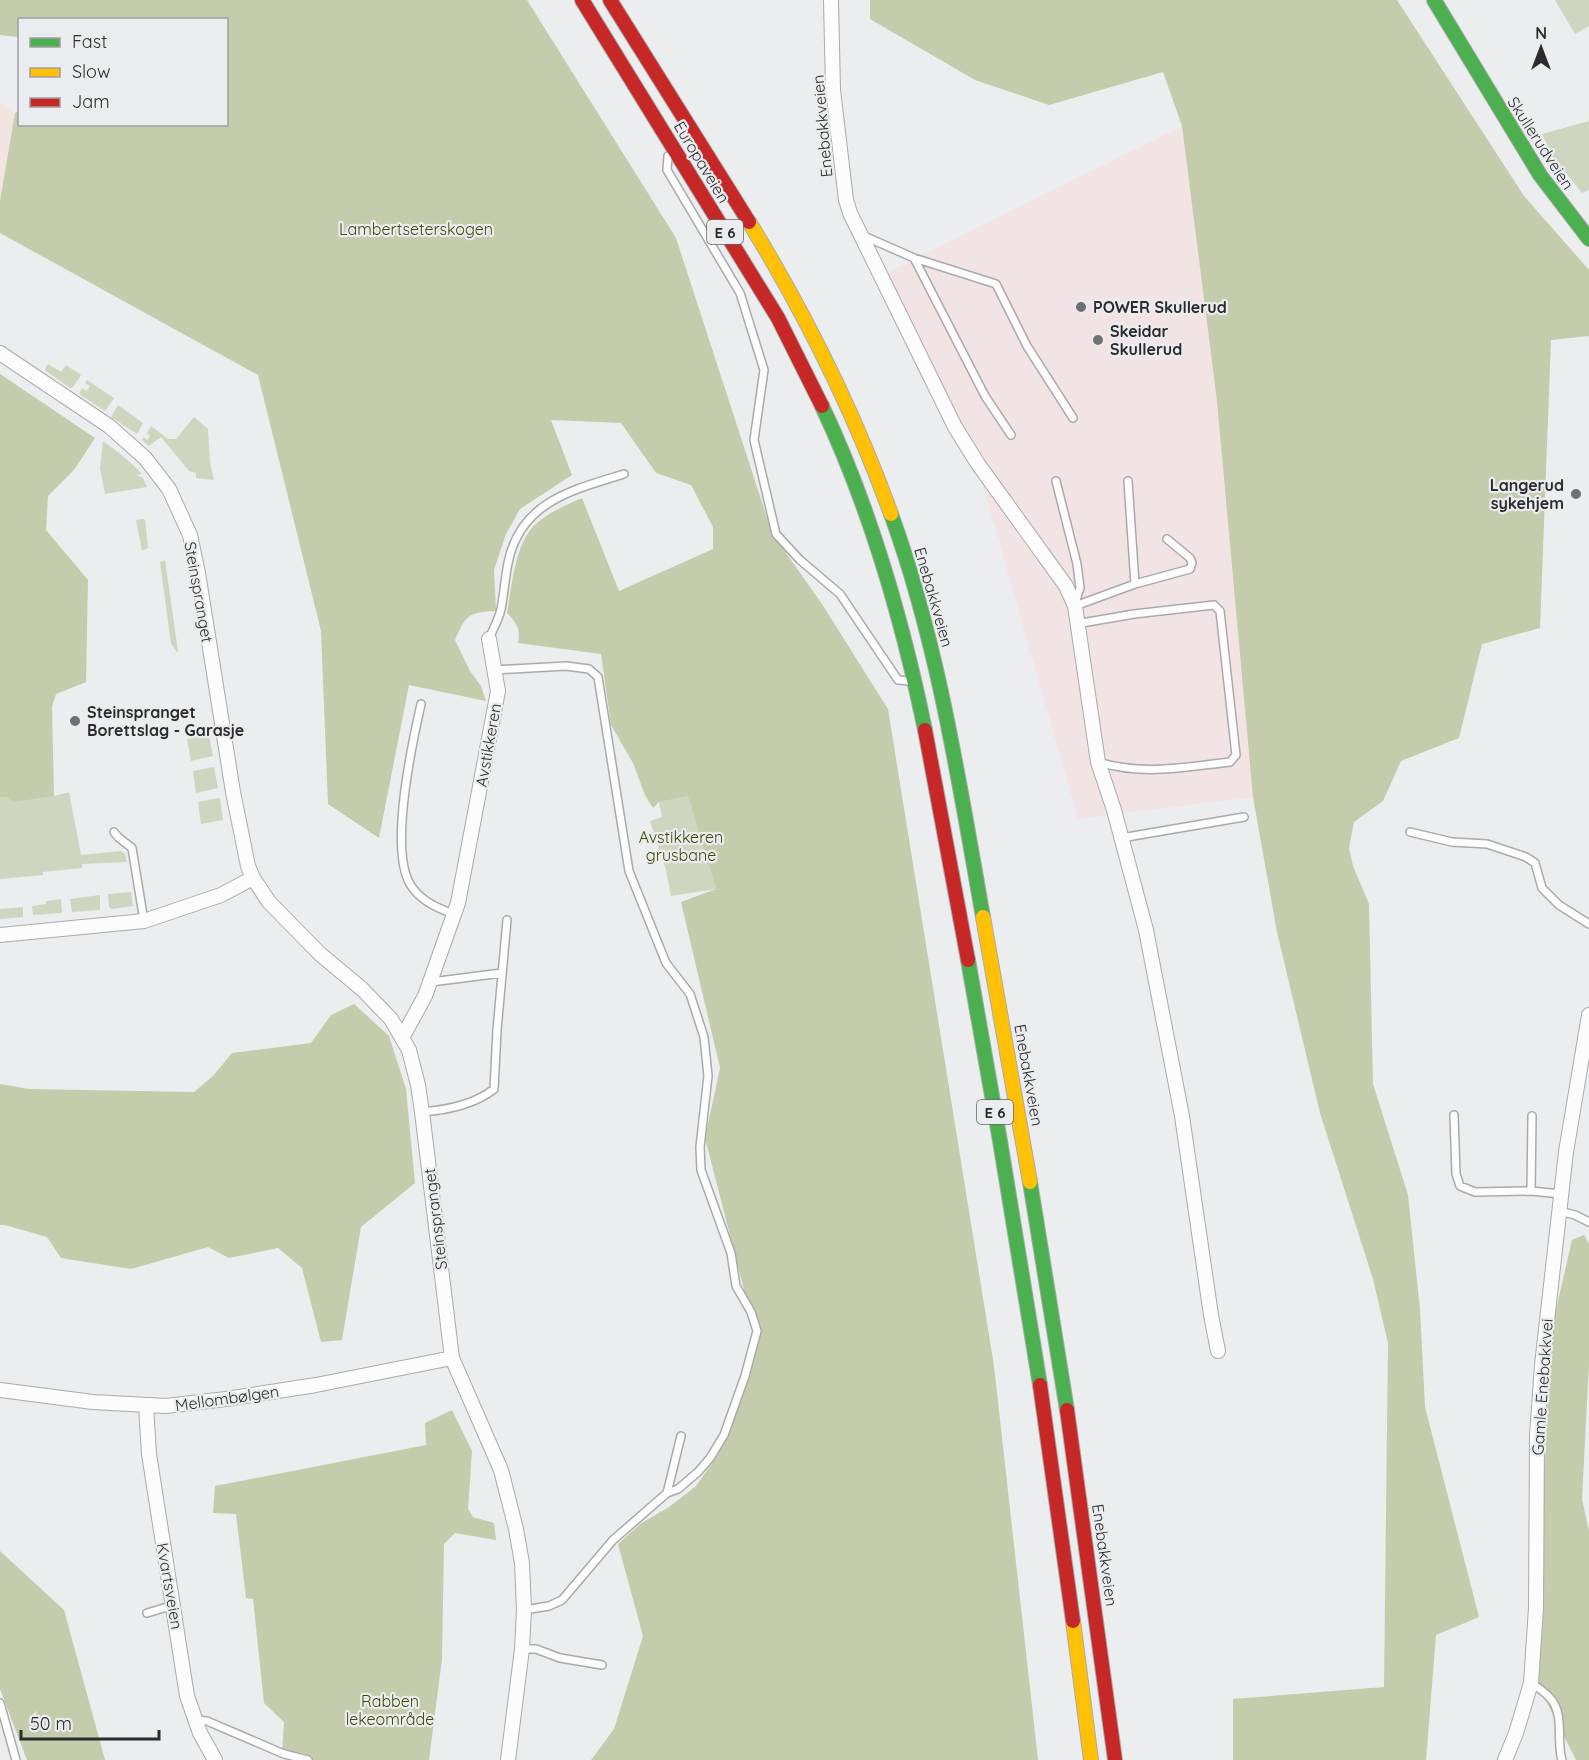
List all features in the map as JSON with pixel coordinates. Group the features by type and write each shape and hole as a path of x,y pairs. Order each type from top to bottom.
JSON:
{"main road":[{"name":"Europaveien","path":"582,0 778,318 829,418 885,568 915,681"},
{"name":"Europaveien","path":"610,0 770,255 826,358 850,409"},
{"name":"Skullerudveien","path":"1434,0 1540,175 1589,239"},
{"name":"Enebakkveien","path":"850,409 872,462 907,560 930,642 950,734 1054,1316 1094,1585 1115,1760"},
{"name":"E 6","path":"915,681 1015,1224 1045,1417 1091,1760"}],"street":[{"name":"Enebakkveien","path":"831,0 833,90 846,200 860,234 955,427 978,464 1066,586 1075,606 1098,762 1146,930 1182,1116 1218,1351"},
{"name":"Steinspranget","path":"0,353 125,439 154,468 173,497 190,535 198,573 241,835 253,878 269,902 300,934 362,989 391,1019 409,1050 422,1112 452,1358 501,1470 522,1563 524,1610 522,1649 508,1760"},
{"name":"Avstikkeren","path":"402,1038 426,996 455,914 498,691 489,639"},
{"path":"0,935 144,921 221,895 253,878"},
{"name":"Gamle Enebakkvei","path":"1507,1759 1531,1683 1536,1608 1538,1424 1542,1365 1570,1129 1589,1015"},
{"name":"Mellombølgen","path":"0,1390 146,1406 210,1401 269,1392 452,1358"},
{"name":"Kvartsveien","path":"146,1406 149,1454 188,1696 195,1720 215,1760"}],"lane":[{"path":"670,142 667,170 740,293 764,370 754,440 776,534 800,560 840,594 898,680 915,681"},
{"path":"860,234 914,258 996,284 1027,346 1073,418"},
{"path":"914,258 985,396 1011,435"},
{"name":"Avstikkeren","path":"489,639 501,611 508,561 518,533 528,519 569,491 624,474"},
{"path":"1056,481 1077,564 1080,588 1075,606"},
{"path":"1128,481 1135,584"},
{"path":"1075,606 1135,584 1190,569 1192,563 1190,558 1167,538"},
{"path":"1076,624 1134,614 1214,605 1220,611 1236,755 1230,762 1150,771 1117,768 1098,762"},
{"path":"494,670 579,666 589,669 598,677 629,871 666,963 690,994 704,1037 708,1076 699,1147 701,1170 731,1253 736,1286 751,1312 757,1330 745,1376 724,1435 698,1472 678,1489 667,1493 612,1540 562,1600 549,1606 524,1610"},
{"path":"421,704 405,792 402,843 404,869 415,891 436,908 455,914"},
{"path":"1121,838 1244,818"},
{"path":"114,832 130,844 134,851 144,921"},
{"path":"1410,832 1452,842 1487,844 1526,857 1535,863 1542,888 1558,905 1589,924"},
{"path":"422,1112 438,1111 474,1102 494,1089 507,920"},
{"path":"430,982 502,973"},
{"path":"1454,1115 1456,1174 1460,1186 1475,1192 1530,1191 1562,1194"},
{"path":"1530,1191 1532,1116"},
{"path":"1559,1211 1589,1222"},
{"path":"667,1493 681,1437"},
{"path":"147,1613 174,1605"},
{"path":"522,1649 536,1649 560,1658 602,1665"},
{"path":"1531,1683 1550,1696 1555,1703 1562,1760"},
{"path":"0,1703 16,1760"},
{"path":"195,1720 207,1721 284,1754 308,1760"}],"shaded area":[{"path":"0,103 15,113 0,201"},
{"path":"1182,126 1217,401 1253,797 1078,819 982,482 879,277"}],"green space":[{"name":"Lambertseterskogen","path":"0,0 527,0 676,238 772,533 822,604 888,709 994,1366 1038,1760 591,1760 614,1729 643,1636 618,1544 640,1524 669,1507 696,1486 718,1455 758,1344 705,1138 720,1068 681,902 716,889 688,796 659,802 653,808 645,795 633,763 611,725 601,654 518,643 517,626 507,613 519,552 530,531 547,515 582,498 619,591 713,549 713,527 691,485 656,473 621,423 551,420 572,475 520,509 506,534 494,570 496,611 479,612 469,616 455,640 470,671 481,686 486,701 409,685 379,838 328,804 321,631 258,375 0,233 0,201 15,113 18,112 18,126 228,126 228,18 18,18 18,37 0,35"},
{"path":"870,0 1397,0 1524,196 1589,270 1589,336 1551,340 1540,628 1482,644 1459,738 1401,761 1383,801 1354,822 1349,848 1353,866 1369,904 1373,1084 1408,1195 1420,1309 1425,1407 1479,1617 1436,1635 1426,1760 1233,1760 1233,1699 1384,1687 1388,1343 1373,1279 1320,1113 1277,932 1253,797 1217,401 1182,126 1163,72 1049,105 975,80 870,19"},
{"path":"1555,0 1589,0 1589,26 1575,34"},
{"path":"1589,121 1589,190 1582,193 1552,156 1542,134"},
{"path":"48,364 61,372 66,365 81,375 70,388 46,371"},
{"path":"0,374 95,438 74,470 48,496 46,530 88,580 86,682 56,694 52,707 54,796 13,802 7,797 0,797"},
{"path":"87,380 114,398 105,411 79,394 82,388 86,391 90,386 85,383"},
{"path":"118,405 143,423 137,434 111,417"},
{"path":"194,417 208,429 210,462 214,480 196,478 196,473 189,471 161,437 149,446 142,440 144,437 147,440 150,436 147,433 151,426 168,439 176,439"},
{"path":"103,441 142,474 136,475 143,478 147,487 105,494 100,468"},
{"path":"136,520 145,520 148,548 142,551"},
{"path":"165,560 178,653 171,644 160,562"},
{"path":"209,735 213,756 191,761 187,739"},
{"path":"214,767 218,788 196,793 193,771"},
{"path":"69,792 81,855 121,851 125,854 127,862 82,864 82,868 0,879 0,796 54,796"},
{"name":"Avstikkeren grusbane","path":"688,795 716,889 671,896 666,870 650,821 662,817 659,802"},
{"path":"218,798 223,820 201,824 198,802"},
{"path":"131,892 133,906 112,909 109,907 108,894"},
{"path":"100,895 100,910 72,912 70,899"},
{"path":"61,899 61,913 33,915 32,906"},
{"path":"23,907 23,917 0,919 0,909"},
{"path":"354,1004 389,1036 406,1089 415,1183 361,1227 342,1340 321,1342 302,1268 278,1248 229,1258 208,1247 131,1269 61,1258 47,1237 0,1225 0,1084 29,1089 194,1092 213,1076 232,1053 311,1043 331,1015"},
{"path":"1584,1235 1589,1244 1589,1364 1582,1499 1589,1531 1589,1760 1576,1760 1536,1681 1550,1336 1572,1240"},
{"name":"Rabben lekeområde","path":"452,1410 472,1451 468,1509 473,1517 494,1523 496,1540 455,1533 444,1544 442,1659 429,1760 304,1760 282,1753 284,1722 264,1703 253,1599 246,1598 236,1514 213,1513 215,1486 426,1445 425,1423"},
{"path":"0,1551 64,1610 105,1760 27,1760 0,1689"}],"traffic: fast":[{"path":"1434,0 1540,175 1589,239"},
{"path":"822,406 856,485 883,565 906,647 925,730"},
{"path":"891,514 922,612 946,713 983,917"},
{"path":"968,960 1040,1385"},
{"path":"1030,1182 1067,1410"}],"traffic: slow":[{"path":"749,222 828,365 861,438 891,514"},
{"path":"983,917 1030,1182"},
{"path":"1073,1621 1091,1760"}],"traffic: jam":[{"path":"582,0 778,318 822,406"},
{"path":"610,0 749,222"},
{"path":"925,730 968,960"},
{"path":"1040,1385 1073,1621"},
{"path":"1067,1410 1115,1760"}],"place":[{"name":"POWER Skullerud","path":"1081,307"},
{"name":"Skeidar Skullerud","path":"1098,340"},
{"name":"Langerud sykehjem","path":"1576,494"},
{"name":"Steinspranget Borettslag - Garasje","path":"75,721"}]}
